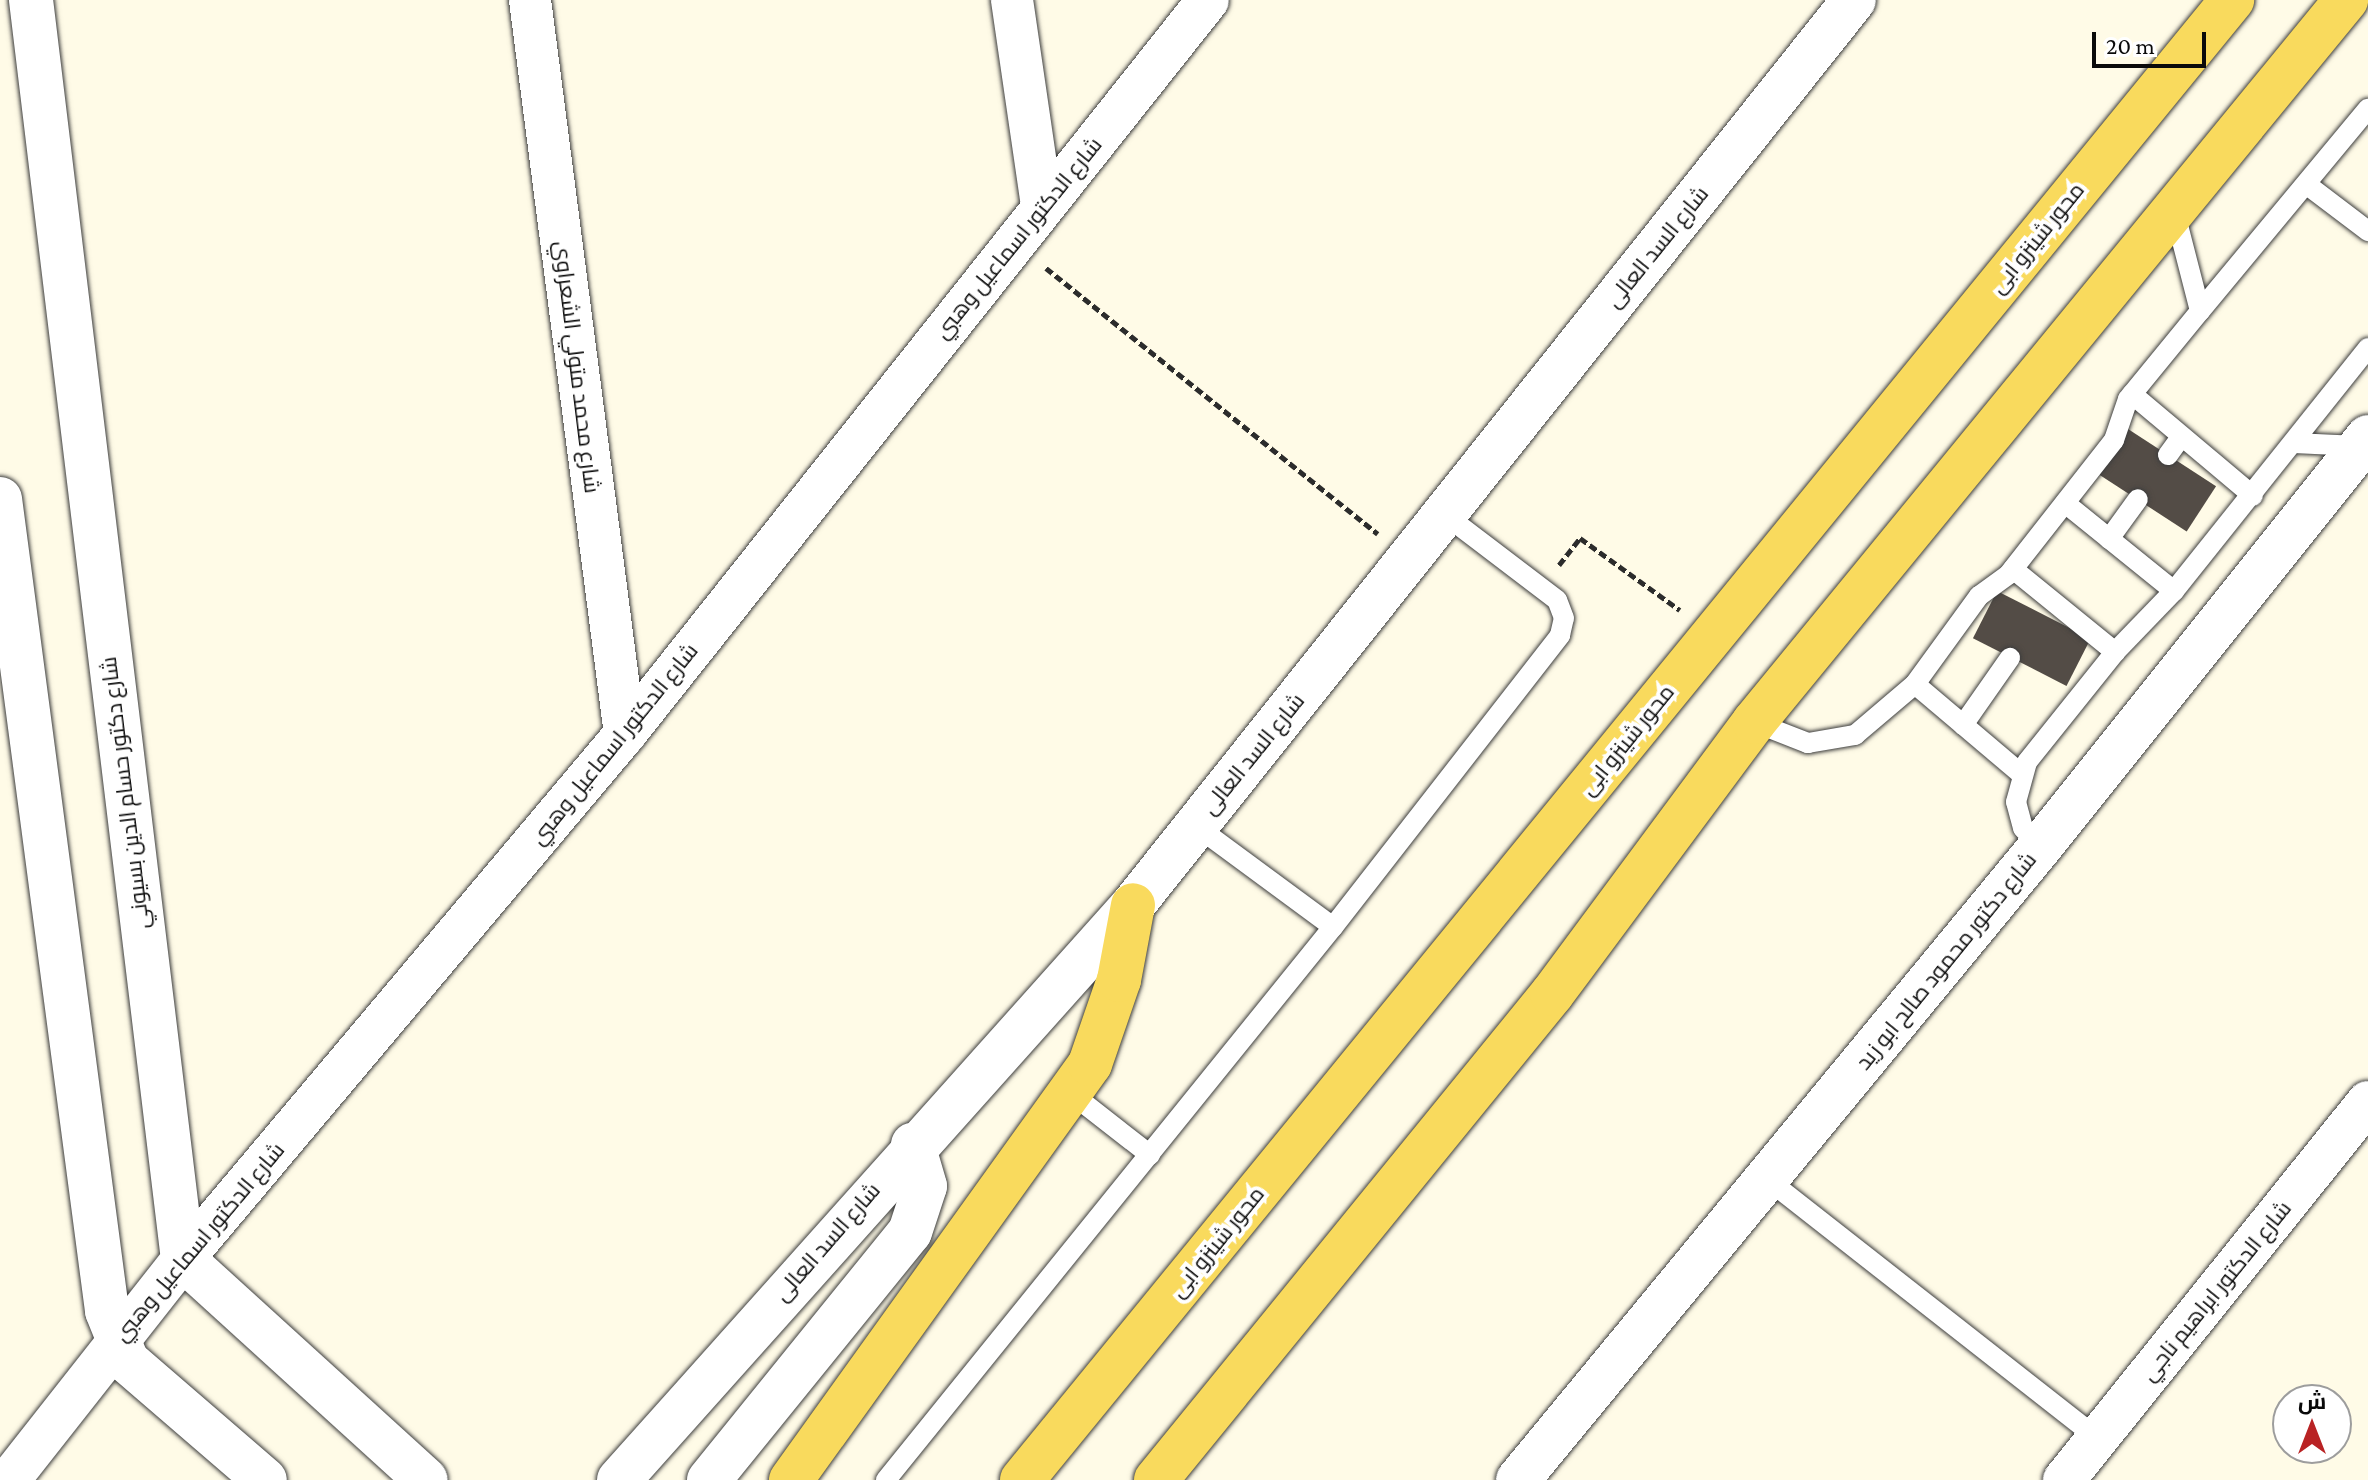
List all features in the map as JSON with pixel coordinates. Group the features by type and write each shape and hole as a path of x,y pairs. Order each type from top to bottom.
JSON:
{"main road":[{"name":"محور شينزو ابى","path":"1022,1480 2232,0"},
{"path":"1156,1480 1552,994 1754,722 2346,0"},
{"path":"791,1480 1072,1094 1106,1023 1133,905"}],"street":[{"name":"شارع دكتور حسام الدين بسيوني","path":"31,0 183,1259"},
{"name":"شارع محمد متولي الشعراوي","path":"530,0 625,734"},
{"path":"1012,0 1042,206"},
{"name":"شارع الدكتور اسماعيل وهبي","path":"9,1480 183,1259 625,734 1208,0"},
{"name":"شارع السد العالى","path":"619,1480 913,1145 1133,905 1854,0"},
{"name":"شارع دكتور محمود صالح ابو زيد","path":"1518,1480 2040,847 2364,442"},
{"path":"0,499 107,1311 116,1341 127,1361 265,1480"},
{"name":"شارع الدكتور ابراهيم ناجي","path":"2064,1480 2368,1102"},
{"path":"709,1480 910,1232 925,1186 913,1145"},
{"path":"183,1259 426,1480"}],"lane":[{"path":"1754,722 1785,737 1832,742 1875,723 1915,684 1979,596 2013,569 2114,440 2132,394 2368,109"},
{"path":"2306,184 2368,231"},
{"path":"2173,208 2200,311"},
{"path":"2040,847 2018,817 2020,773 2115,652 2174,591 2253,496 2368,348"},
{"path":"2132,394 2253,496"},
{"path":"2168,455 2181,437"},
{"path":"2294,443 2364,442"},
{"path":"2109,539 2138,499"},
{"path":"2065,503 2174,591"},
{"path":"886,1480 1333,927 1560,635 1562,608 1541,588 1444,514"},
{"path":"2013,569 2045,606 2115,652"},
{"path":"1963,725 2010,658"},
{"path":"1915,684 2020,773"},
{"path":"1196,826 1333,927"},
{"path":"1072,1094 1150,1155"},
{"path":"1767,1179 2097,1438"}],"path":[{"path":"1014,242 1409,558"},
{"path":"1541,588 1580,538 1713,635"}],"building":[{"path":"2128,429 2216,486 2187,531 2099,474"},
{"path":"1997,591 2091,639 2066,686 1973,638"}]}
